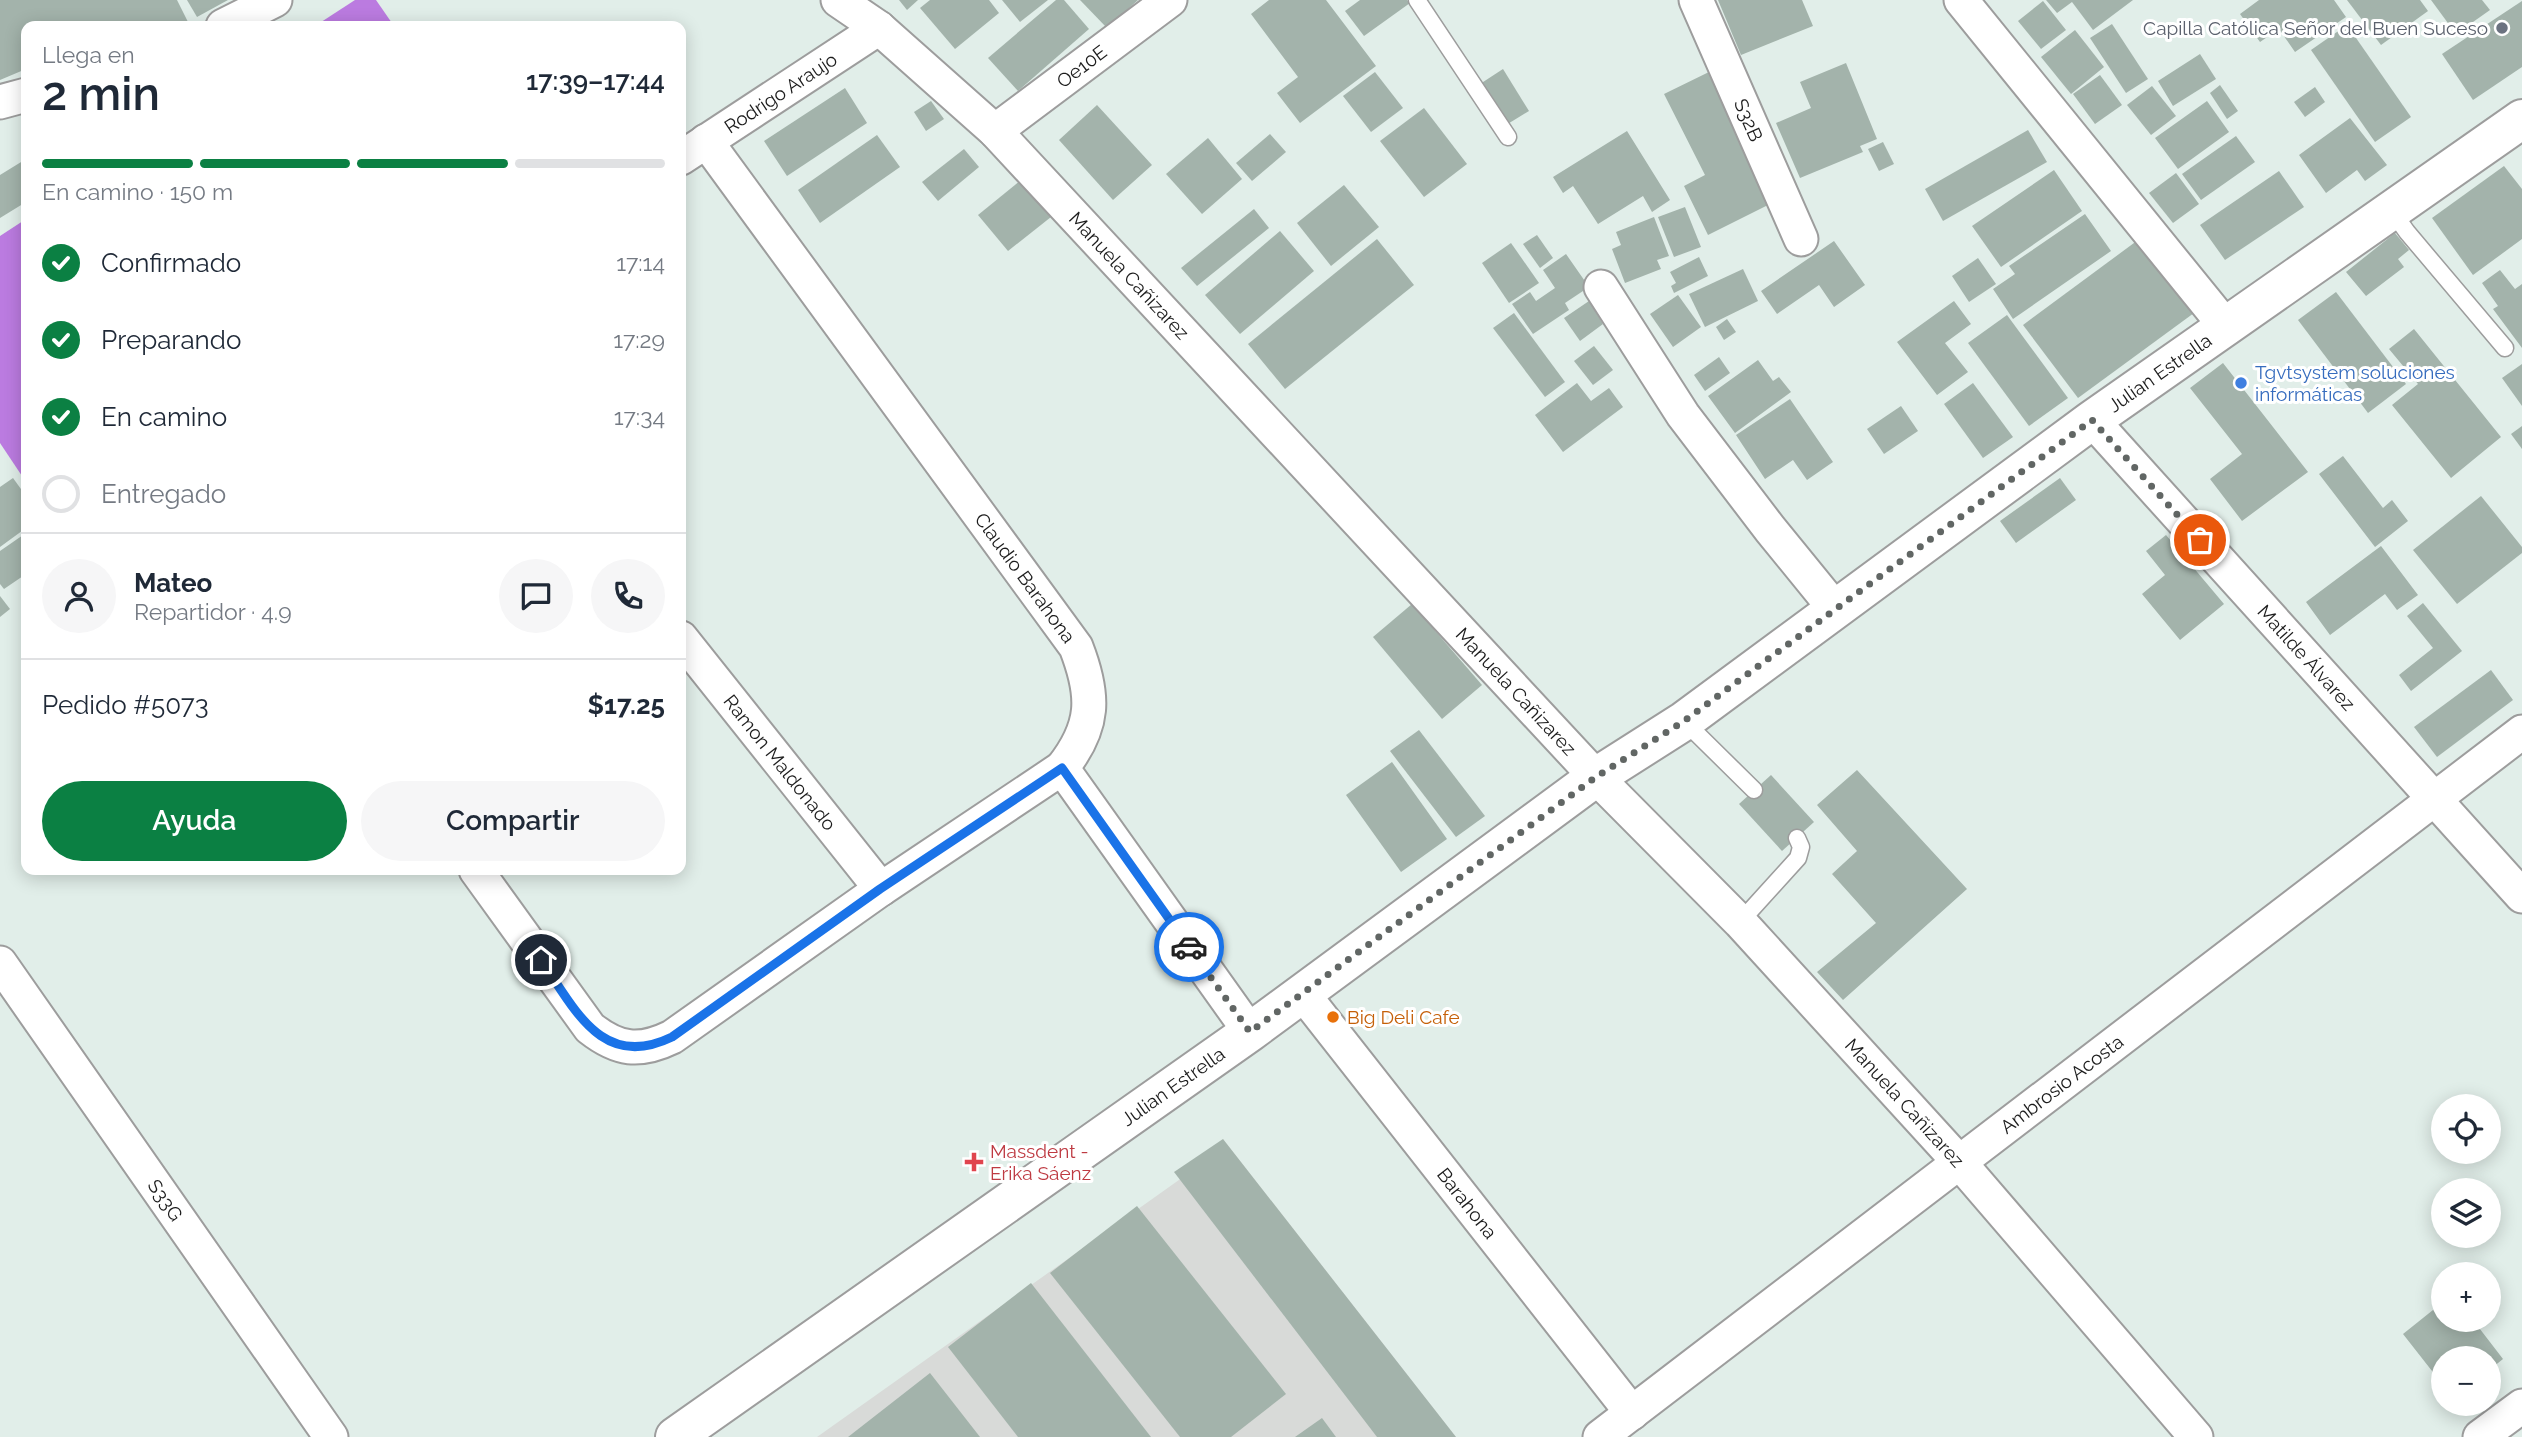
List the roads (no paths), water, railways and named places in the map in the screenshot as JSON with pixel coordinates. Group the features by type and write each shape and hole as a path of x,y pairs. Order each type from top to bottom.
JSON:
{"street":[{"path":"233,21 275,0"},
{"name":"Manuela Cañizarez","path":"838,0 879,28 995,131 1596,777 1740,922 1960,1163 2196,1437"},
{"name":"Oe10E","path":"995,131 1170,0"},
{"name":"S32B","path":"1696,0 1801,239"},
{"path":"1961,0 2227,328"},
{"name":"Rodrigo Araujo","path":"693,150 879,28"},
{"path":"0,102 21,96"},
{"name":"Julian Estrella","path":"676,1437 1303,994 1596,777 1684,721 2092,420 2522,119"},
{"name":"Claudio Barahona","path":"693,150 1076,647 1088,677 1088,717 1079,747 1062,768"},
{"path":"1601,287 1683,415 1836,610"},
{"name":"Matilde Álvarez","path":"2092,420 2522,896"},
{"name":"Ramon Maldonado","path":"686,644 880,889"},
{"name":"Ambrosio Acosta","path":"1600,1437 2522,732"},
{"path":"480,875 590,1028 604,1039 621,1046 638,1048 672,1037 880,889 1062,768 1250,1032"},
{"name":"S33G","path":"0,963 331,1437"},
{"name":"Barahona","path":"1303,994 1632,1413"},
{"path":"2480,1437 2522,1406"}],"lane":[{"path":"1418,0 1508,137"},
{"path":"2392,211 2505,348"},
{"path":"1684,721 1754,790"},
{"path":"1740,922 1798,858 1801,847 1797,838"}],"place":[{"name":"Capilla Católica Señor del Buen Suceso","path":"2502,28"},
{"name":"Tgvtsystem soluciones informáticas","path":"2241,383"},
{"name":"Big Deli Cafe","path":"1333,1017"},
{"name":"Massdent - Erika Sáenz","path":"974,1162"}]}
